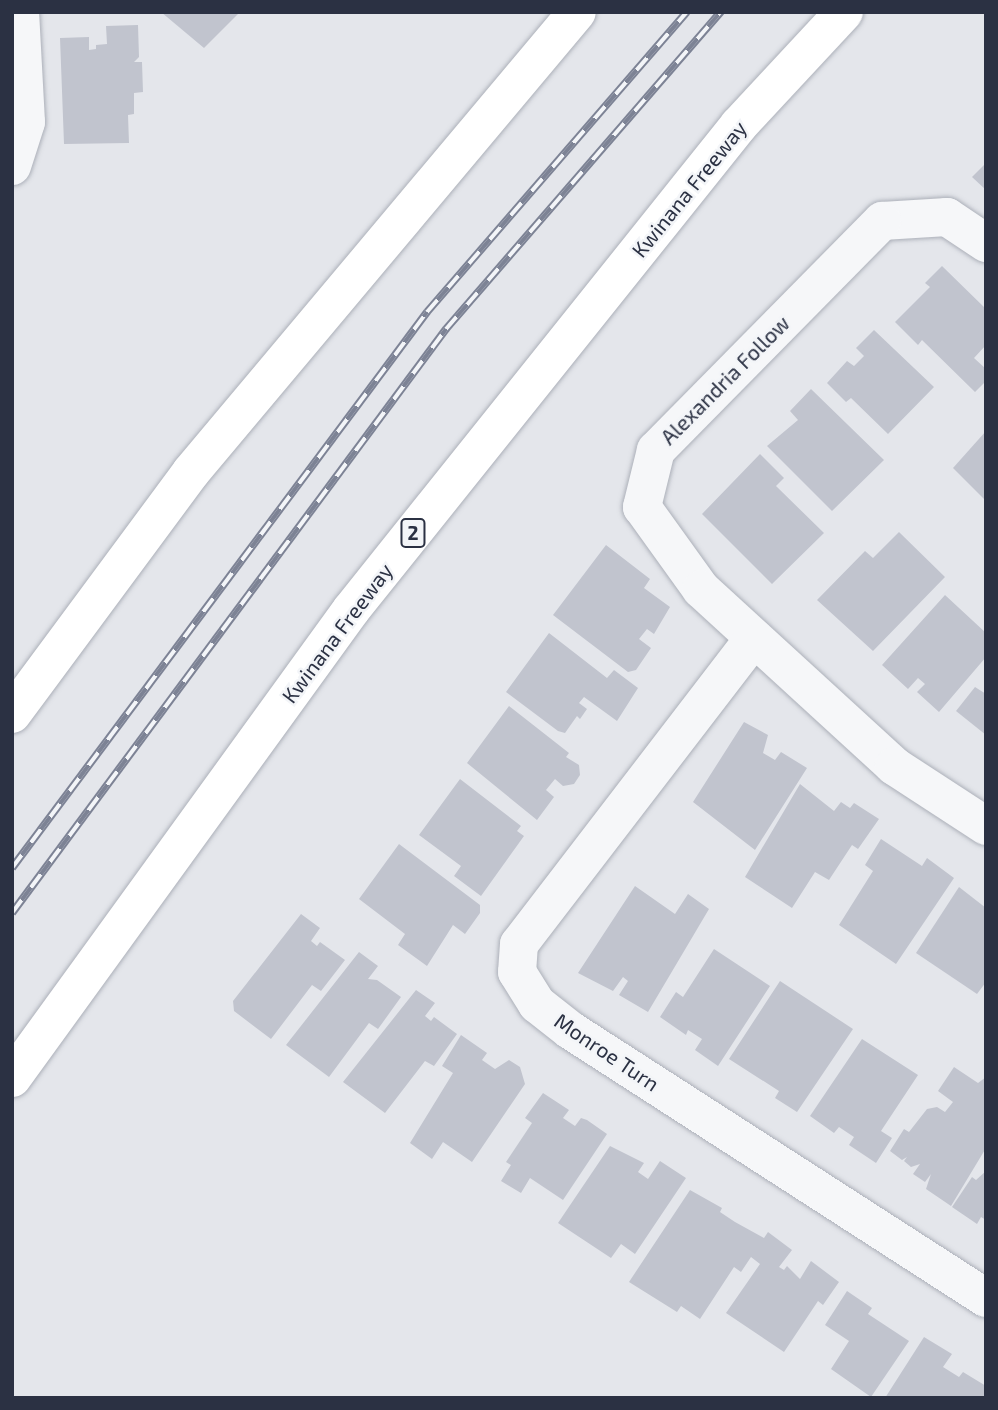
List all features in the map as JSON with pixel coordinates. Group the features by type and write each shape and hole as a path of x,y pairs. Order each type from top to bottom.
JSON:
{"highway":[{"path":"12,715 191,472 577,12"},
{"name":"Kwinana Freeway","path":"12,1078 351,610 739,125 844,12"}],"street":[{"path":"12,166 26,122 20,12"},
{"name":"Alexandria Follow","path":"986,243 947,217 883,221 656,450 642,507 701,589 894,766 986,826"},
{"name":"Monroe Turn","path":"754,638 519,944 517,972 537,1004 570,1030 986,1298"}],"building":[{"path":"161,12 240,12 204,48"},
{"path":"138,25 139,57 134,62 142,62 143,92 134,93 134,114 128,115 129,143 64,144 60,38 89,37 89,50 96,49 96,45 107,44 106,26"},
{"path":"986,163 986,190 972,177"},
{"path":"942,266 986,309 986,345 974,358 986,369 986,381 975,392 922,340 918,345 895,322 930,287 925,283"},
{"path":"874,330 934,387 888,434 851,398 846,402 827,383 847,361 854,366 864,356 856,348"},
{"path":"811,389 884,460 832,511 767,446 798,420 790,411"},
{"path":"986,431 986,501 953,468"},
{"path":"760,454 784,478 776,486 824,533 772,584 702,514"},
{"path":"899,532 945,577 873,651 817,600 865,551 873,558"},
{"path":"606,545 650,579 644,588 670,607 654,634 647,629 639,639 651,648 636,670 628,672 553,615"},
{"path":"945,595 986,633 986,657 939,712 917,692 925,684 918,678 908,689 882,665"},
{"path":"549,633 607,678 614,670 638,688 617,721 584,697 579,703 587,709 580,719 577,716 565,733 558,731 506,692"},
{"path":"975,687 986,694 986,735 956,711"},
{"path":"509,706 569,753 566,757 579,765 580,775 574,784 563,786 555,779 546,790 554,797 537,820 467,763"},
{"path":"744,722 768,735 763,753 775,760 781,752 807,768 755,850 693,802"},
{"path":"460,779 521,826 517,831 524,836 481,896 454,876 461,866 419,835"},
{"path":"800,784 834,811 841,802 850,808 854,803 879,819 858,849 852,845 829,880 815,872 792,908 745,877"},
{"path":"881,839 922,866 927,858 954,878 896,964 839,925 873,871 865,865"},
{"path":"399,844 480,905 480,913 465,934 453,925 427,966 398,945 405,934 359,899"},
{"path":"635,886 675,914 688,894 709,909 648,1012 619,995 628,981 623,977 613,991 578,973"},
{"path":"959,887 986,908 986,982 977,994 916,953"},
{"path":"301,914 320,928 311,941 317,946 320,942 345,960 321,991 312,985 271,1039 234,1011 233,1001"},
{"path":"714,949 770,986 718,1066 695,1050 702,1039 688,1030 686,1035 660,1017 676,992 683,997"},
{"path":"359,952 378,966 368,979 377,980 401,997 378,1029 369,1023 329,1077 286,1045"},
{"path":"780,981 853,1029 797,1112 775,1098 779,1091 729,1059"},
{"path":"416,990 435,1003 425,1016 431,1021 434,1017 457,1034 434,1066 425,1061 385,1113 343,1082"},
{"path":"461,1035 487,1053 482,1060 495,1069 509,1060 520,1067 525,1084 472,1162 443,1142 432,1159 410,1143 453,1073 442,1066"},
{"path":"862,1039 918,1075 881,1131 892,1138 876,1163 849,1145 854,1137 839,1127 834,1133 810,1116"},
{"path":"954,1067 978,1083 986,1077 986,1148 951,1206 926,1189 931,1174 925,1182 913,1174 920,1164 911,1167 904,1161 907,1157 902,1160 890,1151 904,1129 909,1132 927,1109 937,1107 945,1112 953,1102 938,1091"},
{"path":"543,1093 569,1110 563,1118 575,1126 581,1118 607,1134 563,1200 530,1178 521,1193 501,1181 511,1165 506,1162 532,1123 525,1118"},
{"path":"610,1146 644,1163 638,1172 648,1179 660,1161 686,1178 635,1254 621,1244 611,1258 558,1223"},
{"path":"986,1171 986,1220 981,1217 977,1224 952,1207 972,1177 976,1180"},
{"path":"690,1190 722,1208 720,1212 735,1222 764,1238 768,1232 792,1250 779,1267 784,1270 787,1266 800,1279 811,1261 839,1282 823,1305 818,1301 784,1352 726,1313 760,1264 751,1257 741,1272 734,1267 700,1319 681,1306 677,1312 629,1282"},
{"path":"847,1291 872,1308 868,1314 909,1341 871,1397 831,1369 849,1341 825,1325"},
{"path":"924,1337 952,1354 943,1367 959,1377 963,1372 986,1386 984,1398 885,1398"}],"railway":[{"path":"12,868 427,312 687,12"},
{"path":"12,913 446,329 721,12"}]}
